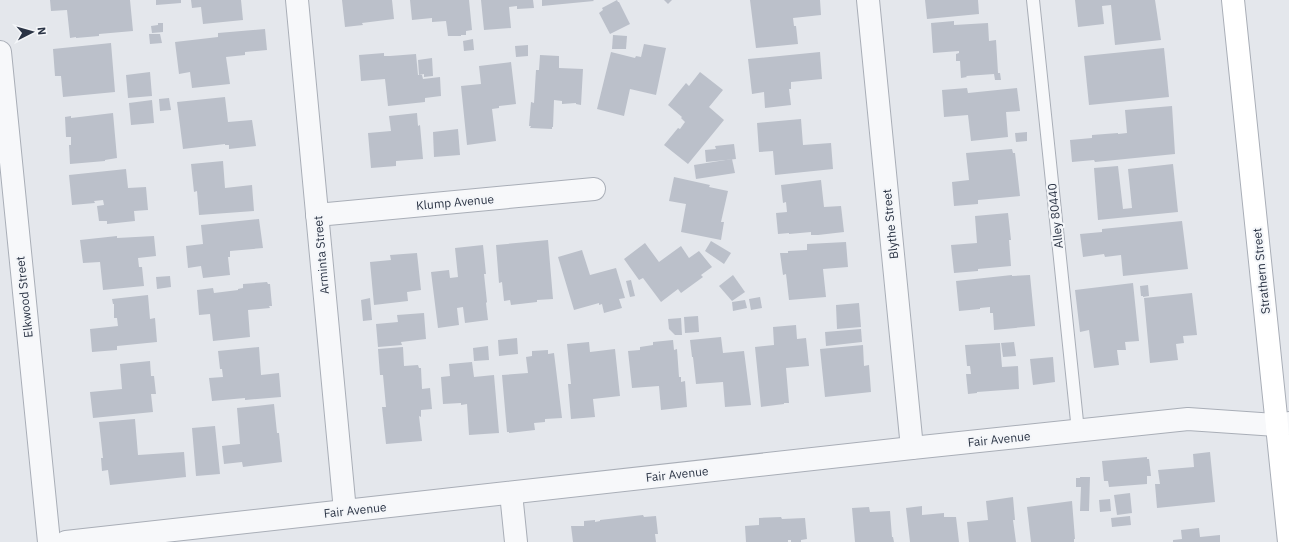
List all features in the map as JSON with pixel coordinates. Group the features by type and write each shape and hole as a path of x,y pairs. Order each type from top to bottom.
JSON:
{"main road":[{"name":"Strathern Street","path":"1233,0 1283,424 1289,542"}],"street":[{"name":"Arminta Street","path":"297,0 345,511"},
{"name":"Blythe Street","path":"868,0 912,448"},
{"name":"Elkwood Street","path":"0,52 49,542"},
{"name":"Klump Avenue","path":"317,215 594,189"},
{"name":"Fair Avenue","path":"66,542 912,448 1188,419 1283,424"},
{"path":"511,493 516,542"}],"lane":[{"name":"Alley 80440","path":"1033,0 1078,431"}],"building":[{"path":"50,0 130,0 133,31 99,34 99,36 70,38 67,10 51,11"},
{"path":"156,0 181,0 181,3 156,5"},
{"path":"191,0 241,0 243,20 203,24 201,7 192,8"},
{"path":"342,0 392,0 394,19 362,23 363,25 345,27"},
{"path":"410,0 469,0 472,30 466,31 466,35 448,36 446,21 432,22 432,18 412,20"},
{"path":"481,0 533,0 534,8 517,9 517,6 509,7 511,28 484,30"},
{"path":"542,0 593,0 594,1 542,6"},
{"path":"617,0 630,24 610,34 599,13 603,10 602,8"},
{"path":"664,0 672,0 668,4"},
{"path":"750,0 820,0 821,15 793,18 794,26 796,26 798,44 756,48"},
{"path":"925,0 978,0 979,14 927,19"},
{"path":"1075,0 1155,0 1161,40 1115,45 1111,5 1102,6 1104,24 1078,27"},
{"path":"954,21 954,25 988,23 989,41 996,40 998,73 1000,73 1001,80 995,80 994,74 966,76 967,77 961,78 960,61 956,61 956,54 959,53 959,51 933,53 931,23"},
{"path":"158,23 163,23 163,32 152,33 151,26 158,25"},
{"path":"265,29 267,50 245,52 245,55 226,57 230,84 192,88 190,72 179,74 175,42 218,37 218,33"},
{"path":"149,34 160,34 162,43 150,44"},
{"path":"613,35 627,36 626,49 612,49"},
{"path":"473,39 474,50 464,51 463,41"},
{"path":"111,43 115,92 63,97 61,76 55,76 53,49"},
{"path":"644,44 666,48 656,95 630,89 624,116 597,109 611,52 635,58 636,56 641,57"},
{"path":"528,45 528,56 516,57 515,46"},
{"path":"1164,48 1169,97 1089,105 1084,56"},
{"path":"820,52 822,79 791,82 791,89 789,89 791,105 765,108 764,92 752,94 748,59"},
{"path":"384,53 384,56 416,54 418,75 422,75 423,79 440,77 441,96 425,98 425,102 388,106 385,79 361,81 359,55"},
{"path":"540,55 559,56 559,68 583,69 581,105 576,103 562,104 562,101 554,100 552,129 530,128 531,126 529,126 531,102 534,103 536,70 539,70"},
{"path":"432,58 433,76 424,77 424,74 419,75 418,60"},
{"path":"511,62 516,104 499,106 499,108 492,109 496,141 467,145 461,86 481,84 479,66"},
{"path":"150,72 152,96 128,98 126,75"},
{"path":"700,72 723,90 709,107 724,120 688,164 664,145 685,122 681,118 682,117 668,105 686,83 689,86"},
{"path":"967,88 968,93 1017,88 1020,111 1006,112 1008,137 971,141 968,115 944,117 942,90"},
{"path":"225,97 228,122 252,120 256,146 229,149 229,145 225,144 183,149 177,102"},
{"path":"169,98 171,110 160,111 159,99"},
{"path":"152,100 154,123 131,125 129,103"},
{"path":"1172,106 1175,154 1095,162 1094,160 1072,162 1070,140 1092,138 1092,135 1127,133 1125,110"},
{"path":"113,113 117,158 105,161 70,164 69,145 71,145 71,137 66,137 65,117 71,116 71,118"},
{"path":"417,113 418,126 420,125 423,159 396,161 396,166 371,168 368,133 391,131 389,116"},
{"path":"801,119 803,145 831,143 833,169 775,175 773,151 759,152 757,123"},
{"path":"458,129 460,155 434,157 433,132"},
{"path":"1027,132 1027,141 1016,142 1015,133"},
{"path":"734,144 736,159 706,162 705,150 716,149 715,146"},
{"path":"1012,149 1013,153 1015,153 1020,196 978,200 978,204 954,206 952,182 969,180 966,153"},
{"path":"732,159 735,173 696,179 694,165"},
{"path":"223,161 225,188 252,185 254,211 199,215 197,191 194,192 191,164"},
{"path":"1173,164 1178,212 1098,220 1094,168 1118,166 1123,209 1132,208 1128,169"},
{"path":"126,169 128,188 146,187 148,210 134,211 135,221 107,224 107,221 99,221 97,206 104,205 103,200 94,201 95,203 72,205 69,175"},
{"path":"674,177 710,185 709,187 728,191 721,222 724,222 721,240 681,232 686,204 669,201"},
{"path":"821,180 824,207 841,206 844,232 818,235 811,235 811,232 778,234 776,213 787,212 786,202 783,203 781,185"},
{"path":"1008,213 1011,240 1009,240 1011,266 954,273 951,245 977,243 975,216"},
{"path":"259,219 263,248 230,251 230,257 228,257 230,275 203,278 201,266 188,268 186,246 203,244 201,225"},
{"path":"1182,221 1188,269 1123,276 1121,255 1105,257 1104,254 1083,257 1080,234 1102,232 1102,229"},
{"path":"117,236 117,238 154,236 156,256 138,258 139,267 142,267 144,286 103,290 100,262 83,263 80,240"},
{"path":"548,240 553,299 537,300 537,302 511,305 510,300 504,301 502,282 499,283 496,245"},
{"path":"711,241 731,253 724,264 705,251"},
{"path":"846,242 848,267 823,269 826,297 789,300 786,274 783,275 780,253 807,250 807,244"},
{"path":"645,243 659,262 681,246 689,258 699,251 712,267 701,275 703,277 681,293 678,289 661,302 643,278 639,280 624,259"},
{"path":"483,245 488,320 465,323 463,307 457,308 459,325 438,328 431,272 449,270 450,278 458,277 455,248"},
{"path":"582,250 590,275 616,268 625,298 619,299 622,308 604,313 602,304 599,305 599,303 574,310 558,257"},
{"path":"417,253 421,290 407,292 408,301 374,305 370,262 391,260 390,255"},
{"path":"733,275 745,292 732,301 719,286"},
{"path":"1012,275 1030,275 1035,326 994,330 993,313 990,313 990,307 959,311 956,281"},
{"path":"170,276 171,287 157,289 156,277"},
{"path":"631,280 635,296 630,297 626,281"},
{"path":"267,282 270,284 272,306 269,306 270,308 248,310 250,337 213,341 210,314 199,315 197,290 213,288 214,293 238,290 243,288 243,284"},
{"path":"1133,283 1139,341 1125,342 1126,350 1117,350 1119,365 1094,368 1089,330 1080,332 1075,290"},
{"path":"1148,285 1149,296 1141,296 1140,286"},
{"path":"1192,293 1197,335 1183,336 1184,343 1176,344 1178,360 1150,363 1144,298"},
{"path":"148,295 150,319 155,318 157,342 117,346 117,350 92,352 90,329 118,326 117,318 114,318 114,304 112,299"},
{"path":"760,297 762,308 751,310 749,299"},
{"path":"370,298 372,320 363,321 361,300"},
{"path":"745,300 747,308 733,311 732,302"},
{"path":"859,303 861,327 837,329 836,305"},
{"path":"424,313 426,339 401,342 402,345 378,347 376,324 398,322 397,315"},
{"path":"698,316 699,332 685,333 684,317"},
{"path":"681,318 682,335 675,335 669,329 668,319"},
{"path":"796,325 797,339 806,338 809,366 786,368 789,403 761,407 755,347 774,345 773,327"},
{"path":"861,329 862,342 826,346 825,332"},
{"path":"721,337 723,353 744,351 751,405 725,407 723,382 696,384 690,340"},
{"path":"517,338 518,354 499,356 498,340"},
{"path":"673,340 674,350 677,349 679,377 681,377 681,382 685,381 687,407 661,410 659,386 632,388 628,351 640,350 640,347 653,345 653,342"},
{"path":"589,342 590,352 615,349 620,396 593,399 595,417 571,419 568,384 571,384 567,344"},
{"path":"1014,342 1016,356 1003,357 1001,343"},
{"path":"1000,343 1002,367 1018,366 1019,389 968,394 966,374 971,374 970,366 967,366 965,345"},
{"path":"863,345 864,366 869,365 871,392 825,397 820,349"},
{"path":"488,346 489,360 474,361 473,348"},
{"path":"259,347 261,375 279,373 281,397 212,401 209,378 223,377 222,369 220,369 218,351"},
{"path":"403,347 404,366 418,365 419,368 421,368 422,389 430,388 432,409 421,410 421,417 419,416 422,441 386,444 382,407 386,407 383,375 380,375 378,349"},
{"path":"548,350 548,354 554,353 562,418 545,419 545,422 534,423 535,430 509,433 507,432 502,375 528,373 526,357 532,356 532,351"},
{"path":"1053,357 1055,382 1033,385 1030,359"},
{"path":"150,361 151,376 154,376 156,394 151,394 153,412 93,418 90,392 122,389 120,364"},
{"path":"472,362 474,377 494,375 499,433 469,435 467,404 443,404 441,377 450,376 449,364"},
{"path":"274,404 282,462 243,467 242,462 224,464 222,446 240,444 237,408"},
{"path":"135,419 138,455 184,452 186,477 110,485 108,470 102,471 101,458 103,458 99,422"},
{"path":"215,426 220,474 196,476 192,428"},
{"path":"1210,452 1215,502 1157,508 1155,484 1160,484 1158,470 1194,467 1193,454"},
{"path":"1147,457 1147,459 1149,459 1151,476 1147,476 1147,484 1109,487 1108,481 1104,481 1102,461"},
{"path":"1090,477 1089,511 1080,511 1081,487 1076,487 1076,478"},
{"path":"1130,493 1132,513 1117,515 1114,495"},
{"path":"1013,497 1015,520 1013,520 1016,542 969,542 967,522 988,520 986,501"},
{"path":"1110,499 1111,511 1100,512 1099,500"},
{"path":"1072,501 1074,542 1031,542 1027,507"},
{"path":"922,506 922,515 944,513 944,517 956,517 959,542 910,542 906,508"},
{"path":"869,507 870,512 890,511 892,537 894,542 855,542 852,508"},
{"path":"643,515 644,517 656,516 658,534 655,534 656,542 573,542 571,526 584,526 584,521 595,520 595,522 600,520"},
{"path":"1130,516 1131,525 1112,527 1111,518"},
{"path":"781,517 782,519 805,518 807,539 801,540 801,542 791,542 791,540 788,540 788,542 746,542 745,526 759,525 759,518"},
{"path":"1199,528 1200,537 1220,535 1220,542 1173,542 1173,540 1182,539 1181,530"}]}
